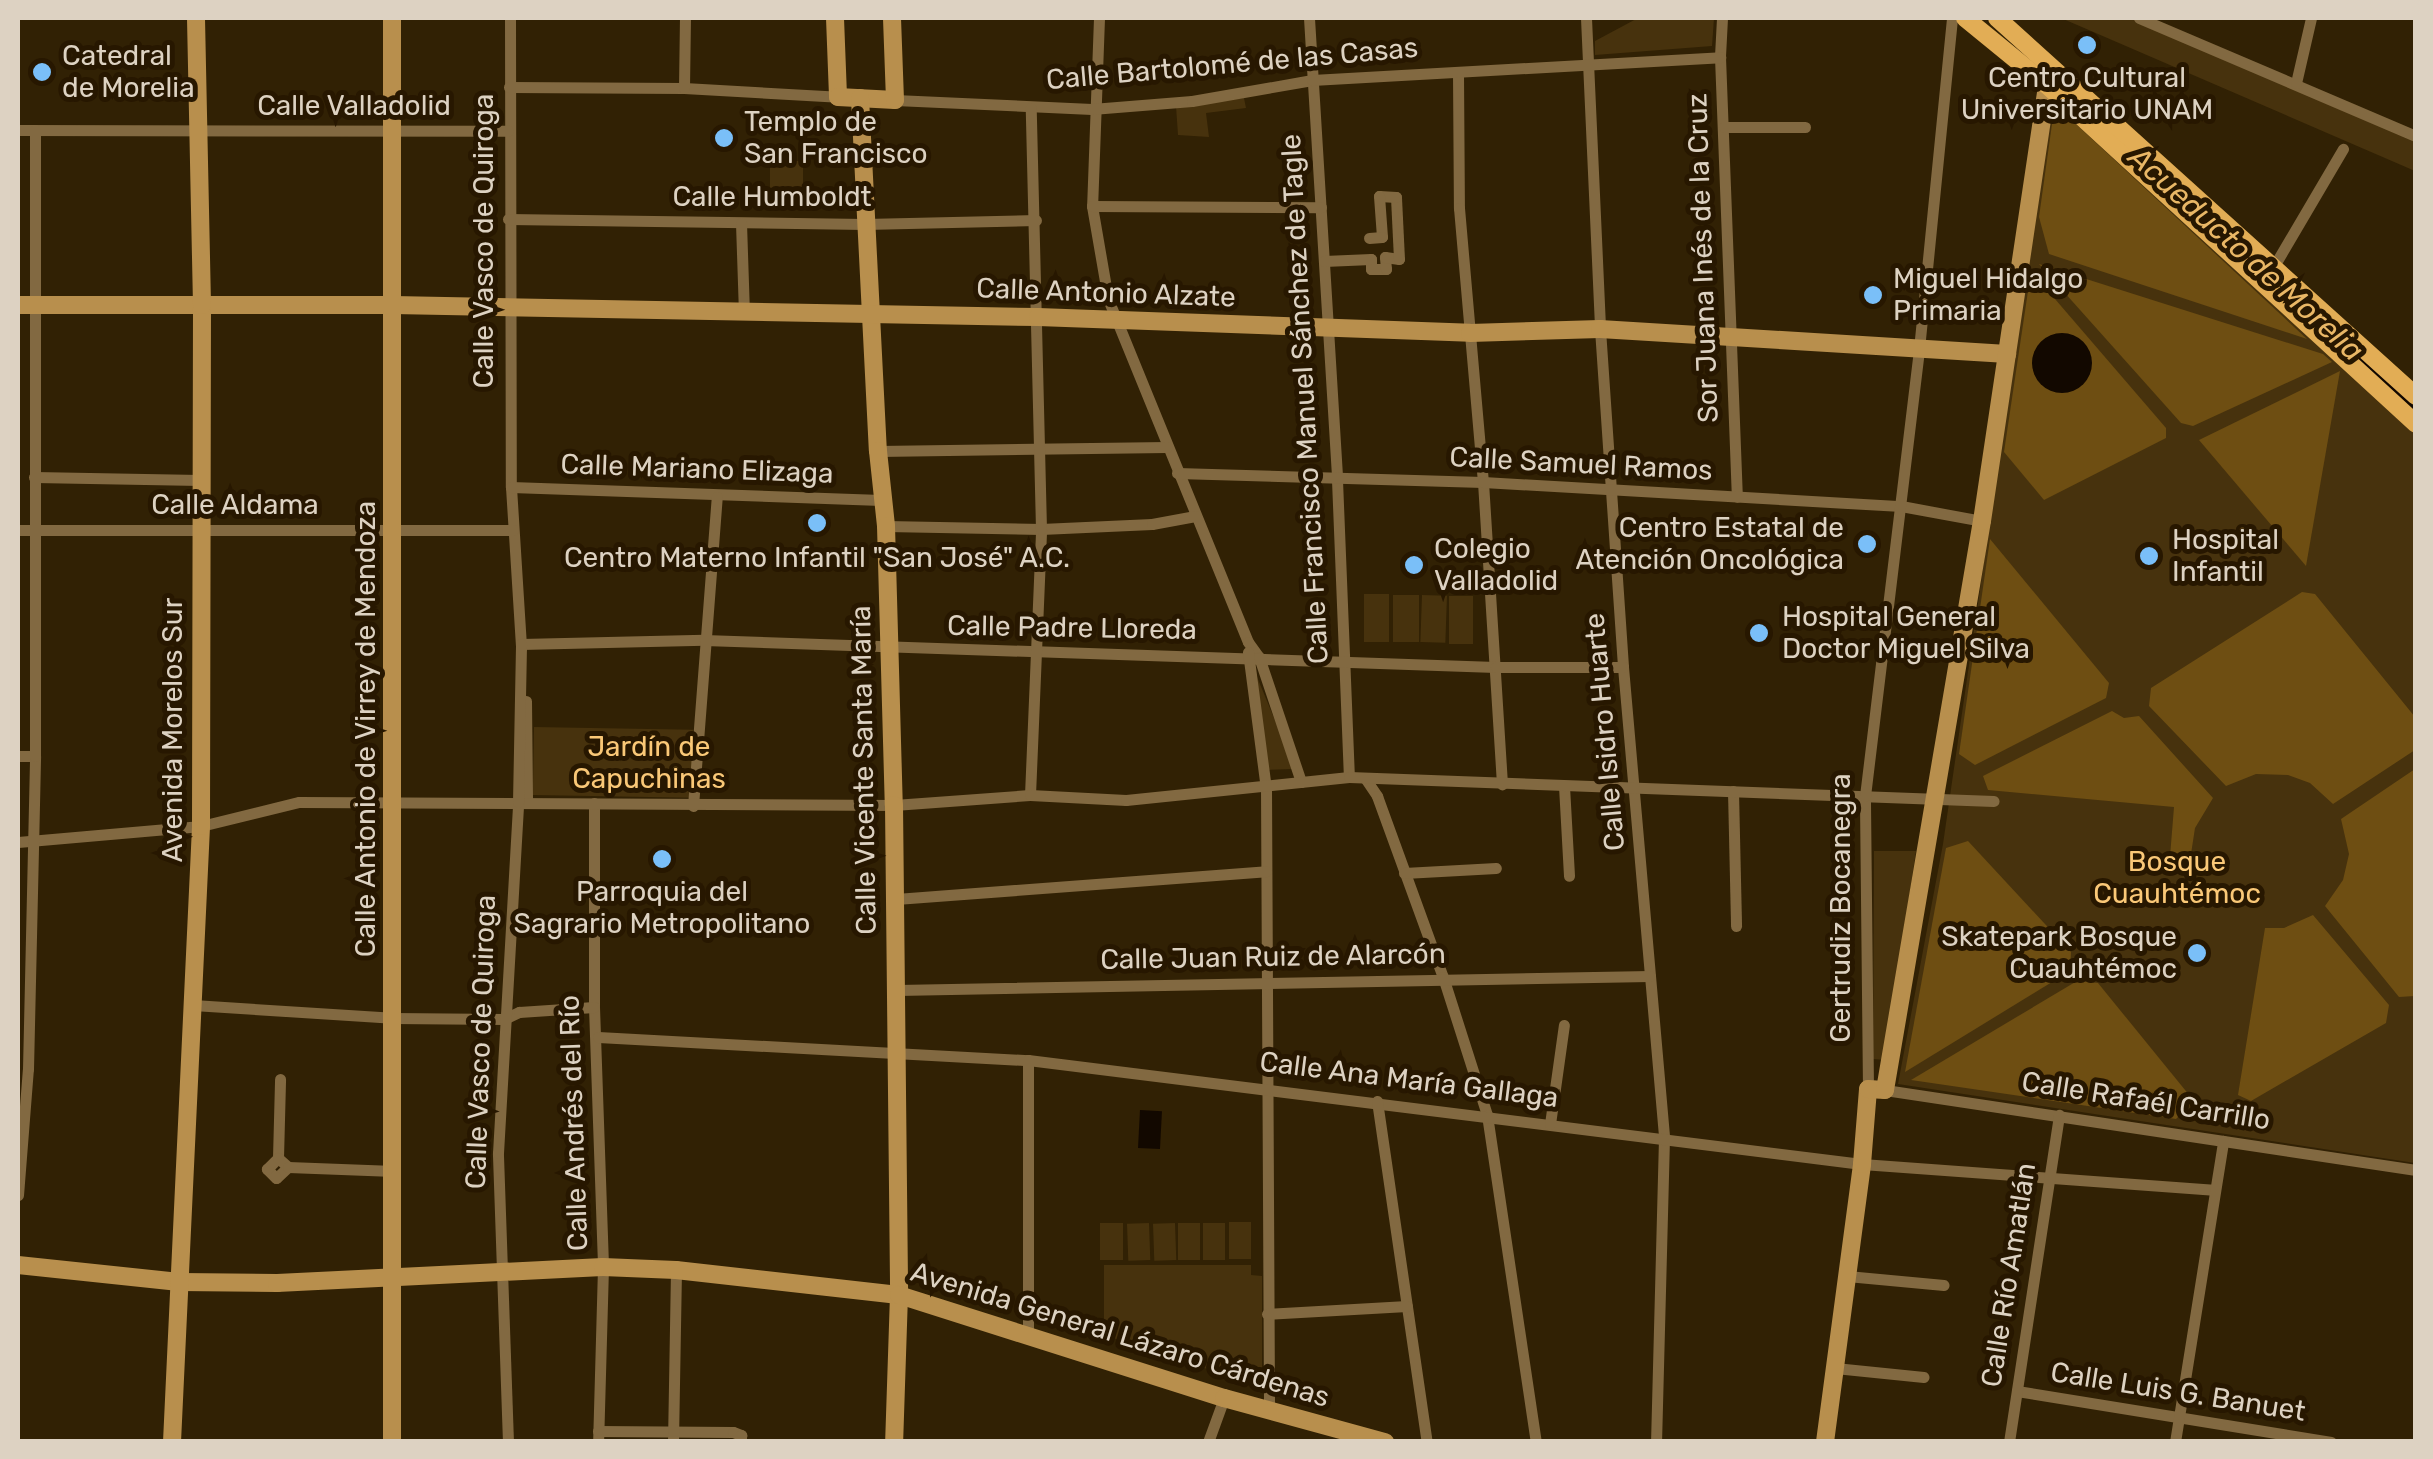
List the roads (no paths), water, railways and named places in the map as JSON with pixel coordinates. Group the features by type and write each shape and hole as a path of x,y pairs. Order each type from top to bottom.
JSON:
{"main road":[{"path":"1965,18 2047,85 2416,424"},
{"path":"1998,18 2416,396"}],"street":[{"name":"Avenida Morelos Sur","path":"172,1442 201,826 202,305 196,18"},
{"name":"Calle Antonio de Virrey de Mendoza","path":"392,18 392,1442"},
{"name":"Calle Vasco de Quiroga","path":"508,1442 498,1153 504,1019 522,802 521,644 512,530 508,309 510,18"},
{"path":"684,88 685,18"},
{"path":"836,18 838,97"},
{"path":"892,18 895,100"},
{"path":"1099,18 1097,96 1092,109 1092,206 1100,267 1116,320 1301,782"},
{"name":"Calle Francisco Manuel Sánchez de Tagle","path":"1308,18 1338,480 1349,777"},
{"name":"Calle Isidro Huarte","path":"1586,18 1600,329 1623,667 1664,1138 1656,1442"},
{"name":"Sor Juana Inés de la Cruz","path":"1722,18 1720,57 1737,496"},
{"name":"Gertrudiz Bocanegra","path":"1825,1442 1862,1164 1876,1089 1865,796 1919,349 1952,18"},
{"path":"2138,18 2416,136"},
{"path":"2296,83 2311,18"},
{"name":"Calle Bartolomé de las Casas","path":"509,87 684,88 1092,109 1192,101 1312,80 1720,57"},
{"path":"1458,74 1458,208 1483,482 1502,784"},
{"path":"1876,1089 1934,797 1982,521 2047,85"},
{"name":"Calle Vicente Santa María","path":"860,98 881,500 886,526 894,805 899,1295 894,1442"},
{"path":"1030,795 1042,529 1032,108"},
{"path":"1724,127 1804,127"},
{"name":"Calle Valladolid","path":"18,130 508,131"},
{"path":"18,1195 34,842 34,477 26,305 35,130"},
{"path":"2274,266 2342,149"},
{"path":"1324,261 1370,259 1370,268 1386,269 1384,257 1399,259 1396,197 1380,196 1382,237 1369,238"},
{"path":"1092,206 1321,208"},
{"name":"Calle Humboldt","path":"508,219 866,224 1036,220"},
{"path":"742,223 744,312"},
{"name":"Calle Antonio Alzate","path":"26,305 393,305 1038,317 1470,333 1600,329 2007,354"},
{"path":"878,450 1167,447"},
{"name":"Calle Samuel Ramos","path":"1177,473 1483,482 1737,496 1901,506 1982,521"},
{"path":"34,477 200,480"},
{"name":"Calle Mariano Elizaga","path":"511,487 881,500"},
{"path":"693,806 718,497"},
{"path":"886,526 1042,529 1152,524 1195,516"},
{"name":"Calle Aldama","path":"18,530 512,530"},
{"name":"Calle Padre Lloreda","path":"521,644 704,640 1037,654 1623,667"},
{"path":"1254,657 1266,788 1269,1410"},
{"path":"18,756 35,756"},
{"path":"18,842 201,826 299,802 894,805 1030,795 1126,800 1349,777 1994,802"},
{"path":"1364,778 1373,787 1443,977 1487,1115 1536,1442"},
{"path":"1564,786 1569,876"},
{"path":"1733,791 1736,926"},
{"name":"Calle Andrés del Río","path":"594,803 594,1007 603,1266 598,1436"},
{"path":"1404,873 1496,868"},
{"path":"896,900 1266,872"},
{"name":"Calle Juan Ruiz de Alarcón","path":"897,990 1650,976"},
{"path":"192,1005 392,1018 504,1019 519,1012 594,1007"},
{"path":"1550,1124 1564,1025"},
{"name":"Calle Ana María Gallaga","path":"598,1037 898,1050 1028,1060 1269,1087 1862,1164 2213,1190"},
{"path":"1028,1060 1028,1332"},
{"path":"280,1079 283,1162 394,1171"},
{"name":"Calle Rafaél Carrillo","path":"1876,1089 2416,1170"},
{"path":"1377,1101 1428,1442"},
{"name":"Calle Río Amatlán","path":"2009,1442 2059,1116"},
{"path":"2175,1442 2223,1141"},
{"name":"Avenida General Lázaro Cárdenas","path":"18,1265 179,1282 394,1280 603,1266 676,1270 899,1295 1028,1332 1224,1398 1385,1442"},
{"path":"673,1436 676,1270"},
{"path":"1848,1276 1944,1286"},
{"path":"1267,1314 1408,1306"},
{"path":"1835,1368 1924,1377"},
{"name":"Calle Luis G. Banuet","path":"2017,1391 2331,1442"},
{"path":"1208,1442 1224,1398"},
{"path":"598,1436 740,1438"}],"waterway":[{"name":"Acueducto de Morelia","path":"2294,298 2416,409"}],"place":[{"name":"Centro Cultural Universitario UNAM","path":"2087,45"},
{"name":"Catedral de Morelia","path":"42,72"},
{"name":"Templo de San Francisco","path":"724,138"},
{"name":"Miguel Hidalgo Primaria","path":"1873,295"},
{"name":"Centro Materno Infantil \"San José\" A.C.","path":"817,523"},
{"name":"Centro Estatal de Atención Oncológica","path":"1867,544"},
{"name":"Hospital Infantil","path":"2149,556"},
{"name":"Colegio Valladolid","path":"1414,565"},
{"name":"Hospital General Doctor Miguel Silva","path":"1759,633"},
{"name":"Parroquia del Sagrario Metropolitano","path":"662,859"},
{"name":"Skatepark Bosque Cuauhtémoc","path":"2197,953"}],"park label":[{"name":"Jardín de Capuchinas","path":"649,763"},
{"name":"Bosque Cuauhtémoc","path":"2177,878"}]}
